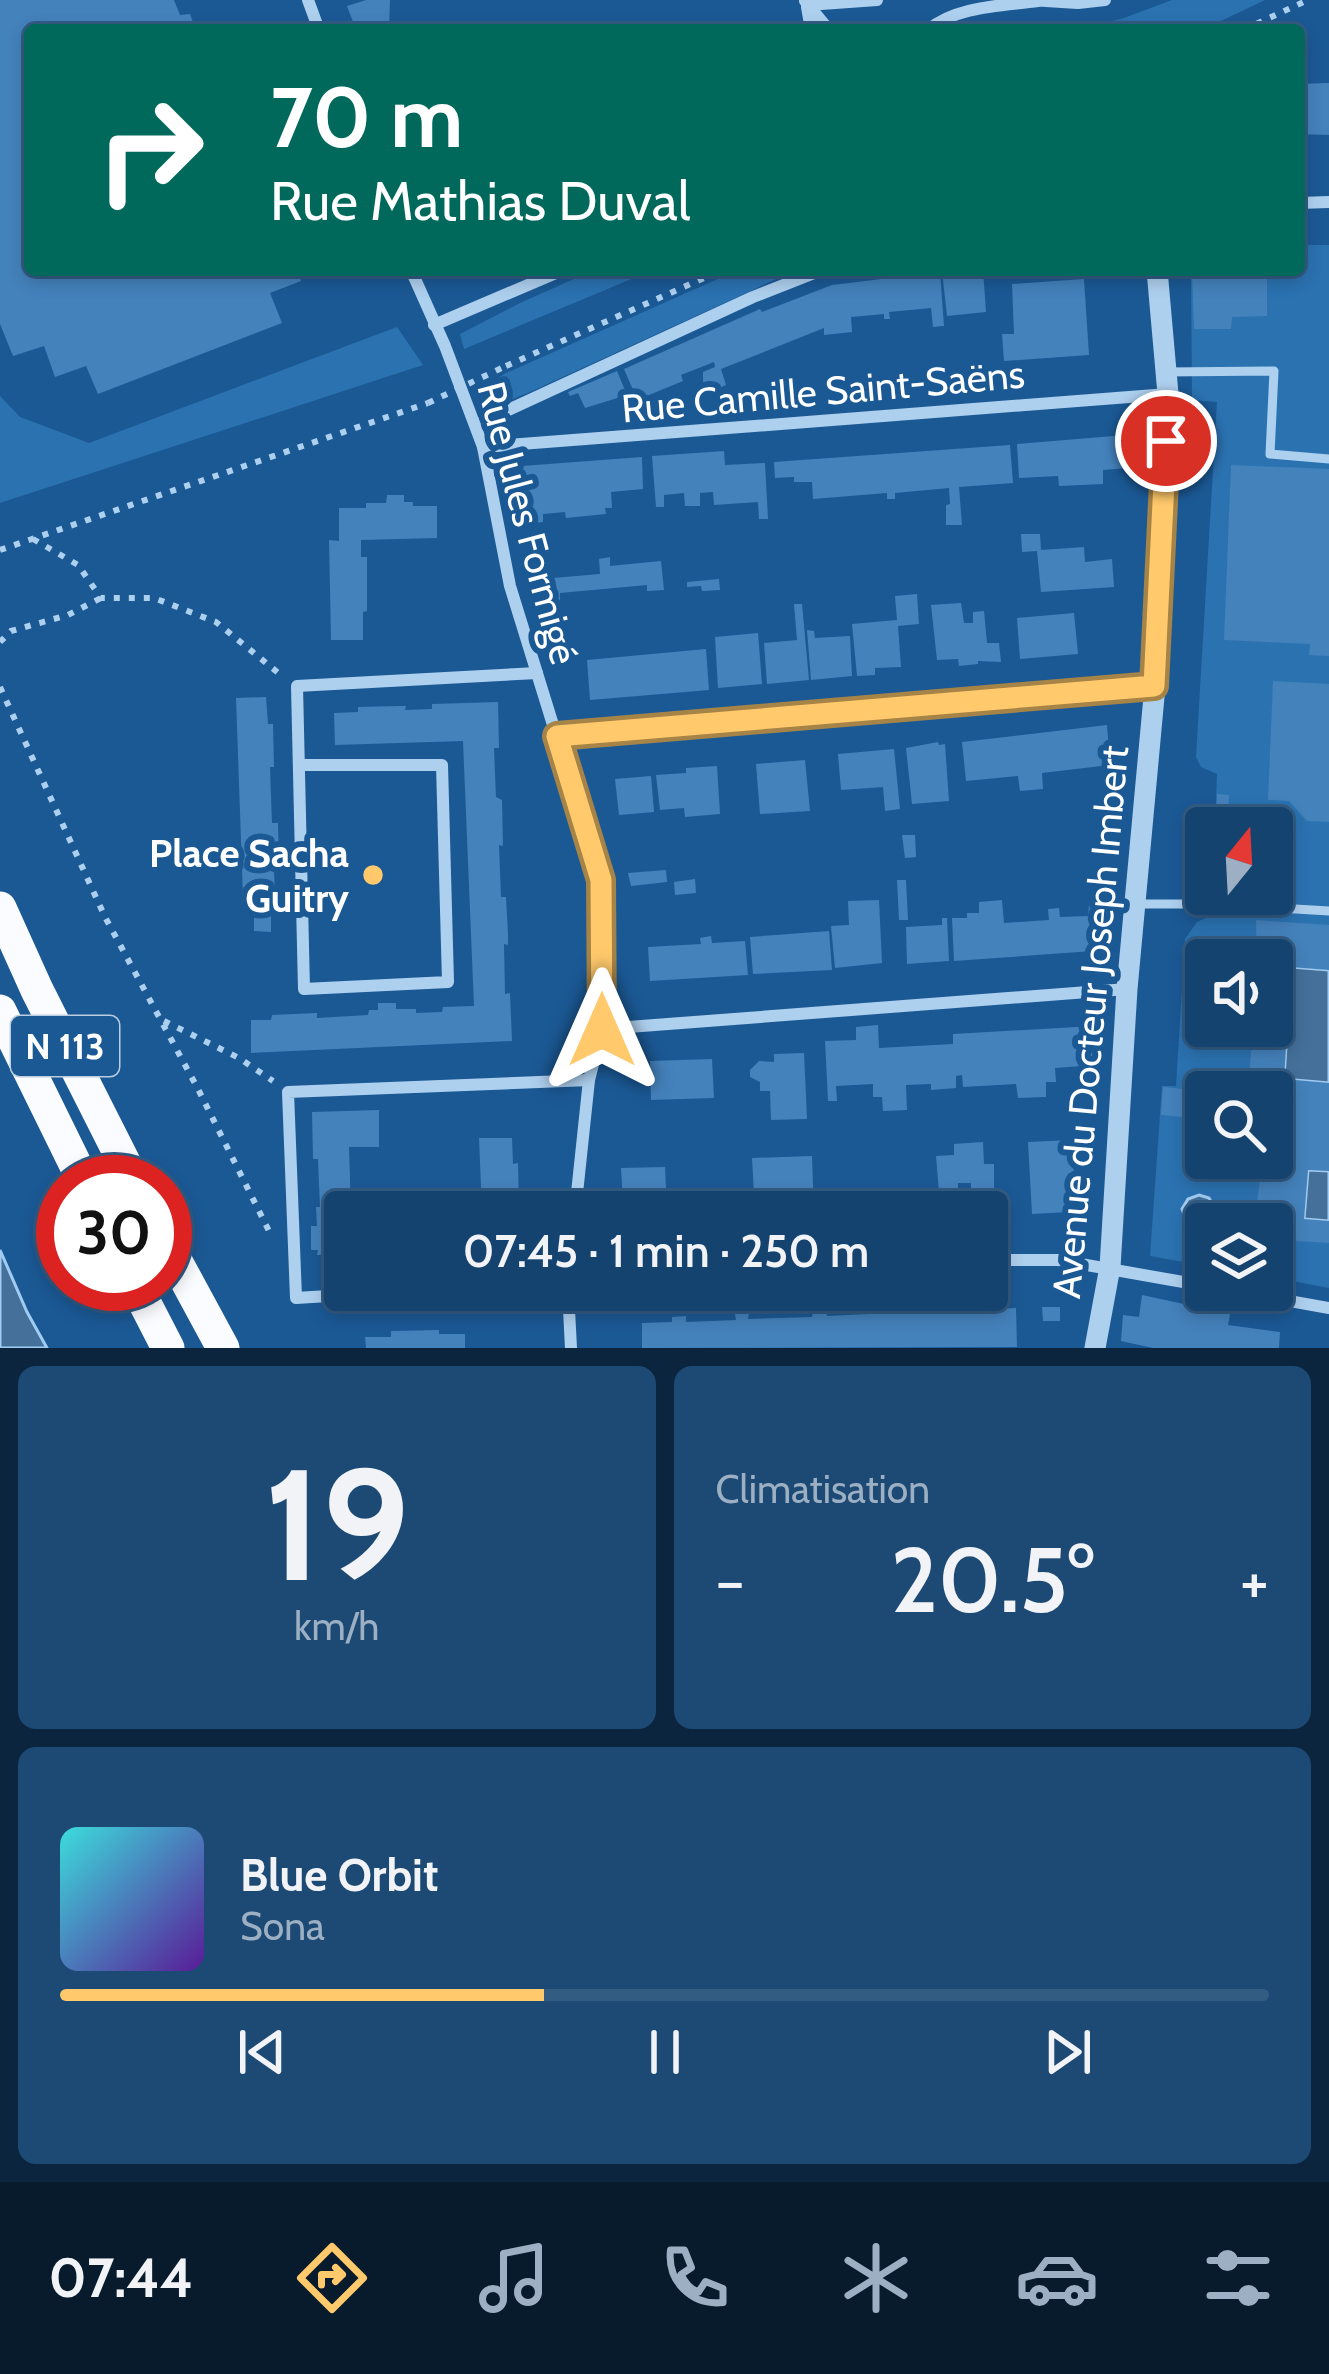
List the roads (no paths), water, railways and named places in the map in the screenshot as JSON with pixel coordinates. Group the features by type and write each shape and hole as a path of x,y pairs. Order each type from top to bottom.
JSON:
{"highway":[{"name":"N 113","path":"0,908 120,1155"},
{"name":"N 113","path":"0,1011 71,1155"},
{"path":"192,1290 223,1348"},
{"path":"149,1311 168,1348"}],"street":[{"path":"806,3 877,0"},
{"path":"1023,0 1105,0"},
{"path":"935,24 967,12 1038,0"},
{"name":"Rue Jules Formigé","path":"414,276 476,424 510,586 601,880 602,1030 589,1080 577,1191"},
{"path":"434,325 548,276"},
{"path":"476,424 806,276"},
{"name":"Avenue du Docteur Joseph Imbert","path":"1095,1348 1110,1267 1127,989 1154,686 1168,383 1158,276"},
{"name":"Rue Camille Saint-Saëns","path":"483,448 1168,383"},
{"path":"299,764 442,765 448,982 304,989 299,764 298,686 537,673"},
{"path":"557,736 1154,686"},
{"path":"602,1030 1127,989"},
{"path":"324,1296 296,1298 288,1092 589,1080"},
{"path":"1008,1260 1058,1259 1185,1282"},
{"path":"1293,1302 1329,1308"},
{"path":"569,1311 571,1348"}],"lane":[{"path":"1168,383 1274,371 1270,454 1329,459"},
{"path":"1136,904 1329,911"}],"place":[{"name":"Place Sacha Guitry","path":"373,875"}]}
